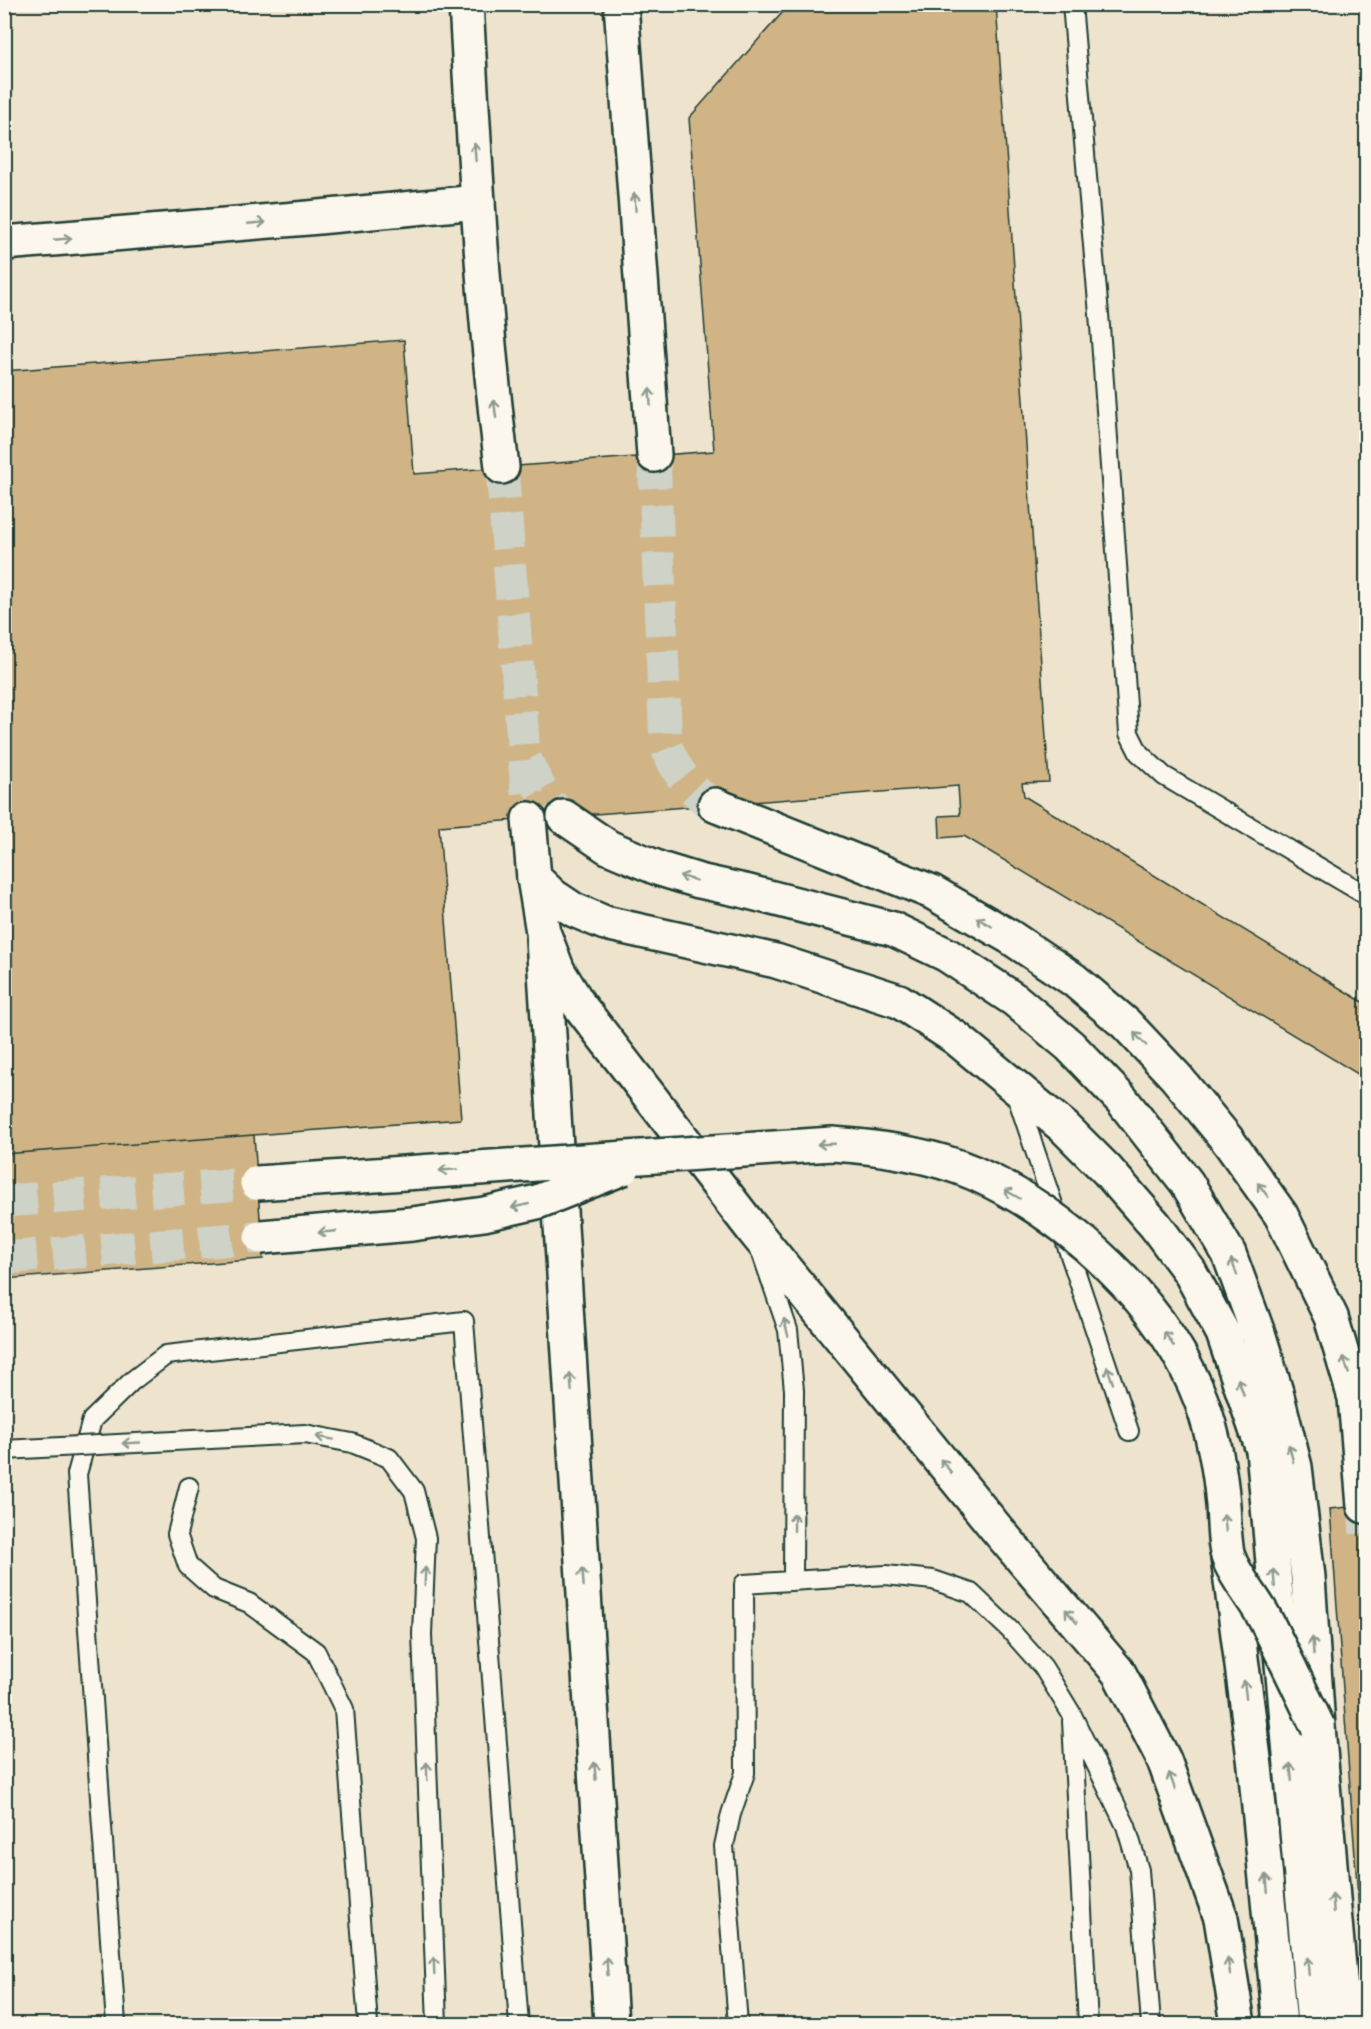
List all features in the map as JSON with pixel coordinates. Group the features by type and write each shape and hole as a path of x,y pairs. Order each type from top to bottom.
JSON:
{"main road":[{"path":"466,4 478,202 492,381 502,467"},
{"path":"621,4 654,455"},
{"path":"4,243 478,202"},
{"path":"715,805 932,892 1010,937 1074,980 1117,1017 1176,1077 1229,1142 1281,1215 1331,1317 1355,1398 1364,1506"},
{"path":"564,817 608,847 660,869 699,881 893,929 947,955 1006,994 1070,1046 1122,1100 1187,1183 1229,1254 1276,1392 1295,1467 1308,1577 1318,1727 1344,2025"},
{"path":"529,819 534,878 543,932 611,2025"},
{"path":"534,878 553,896 574,910 605,922 777,961 899,1001 956,1038 1065,1128 1107,1170 1155,1225 1190,1272 1223,1333 1263,1450 1314,2025"},
{"path":"543,932 558,971 579,1005 754,1231 996,1528 1119,1673 1164,1760 1221,1918 1238,2025"},
{"path":"257,1183 832,1144 881,1147 928,1158 973,1173 1055,1221 1093,1251 1121,1278 1168,1338 1202,1402 1213,1440 1220,1476 1228,1558 1255,1766 1280,2025"},
{"path":"261,1237 412,1224 484,1214 537,1202 653,1156"},
{"path":"1228,1558 1263,1615 1318,1727"}],"lane":[{"path":"1072,4 1100,326 1129,733 1139,753 1164,776 1366,895"},
{"path":"1013,1085 1129,1431"},
{"path":"754,1231 788,1330 794,1390 793,1580"},
{"path":"116,2025 77,1474 92,1420 132,1381 166,1355 464,1321 519,2025"},
{"path":"4,1450 305,1434 352,1443 389,1458 414,1491 426,1538 422,1634 436,2025"},
{"path":"189,1487 177,1534 188,1566 214,1589 249,1603 316,1652 344,1709 368,2025"},
{"path":"738,2025 724,1846 731,1814 745,1773 744,1584 886,1575 933,1580 970,1593 1010,1630 1043,1667 1071,1713 1126,1826 1139,1870 1151,2025"},
{"path":"1071,1713 1088,2025"}],"shaded area":[{"path":"5,5 1366,5 1366,2024 5,2024"}],"building":[{"path":"790,4 996,4 1049,782 1022,783 1024,796 1366,1004 1366,1079 964,836 940,838 939,816 960,815 958,786 439,826 461,1119 4,1154 4,371 404,340 414,474 714,451 689,118"},
{"path":"254,1135 263,1259 4,1279 4,1154"},
{"path":"1366,1505 1366,2009 1330,1509"}],"tunnel":[{"path":"654,455 666,746 685,780 706,800 715,805"},
{"path":"502,467 529,819"},
{"path":"526,761 547,799 564,817"},
{"path":"4,1201 257,1183"},
{"path":"4,1258 261,1237"},
{"path":"1364,1506 1366,1533"}]}
